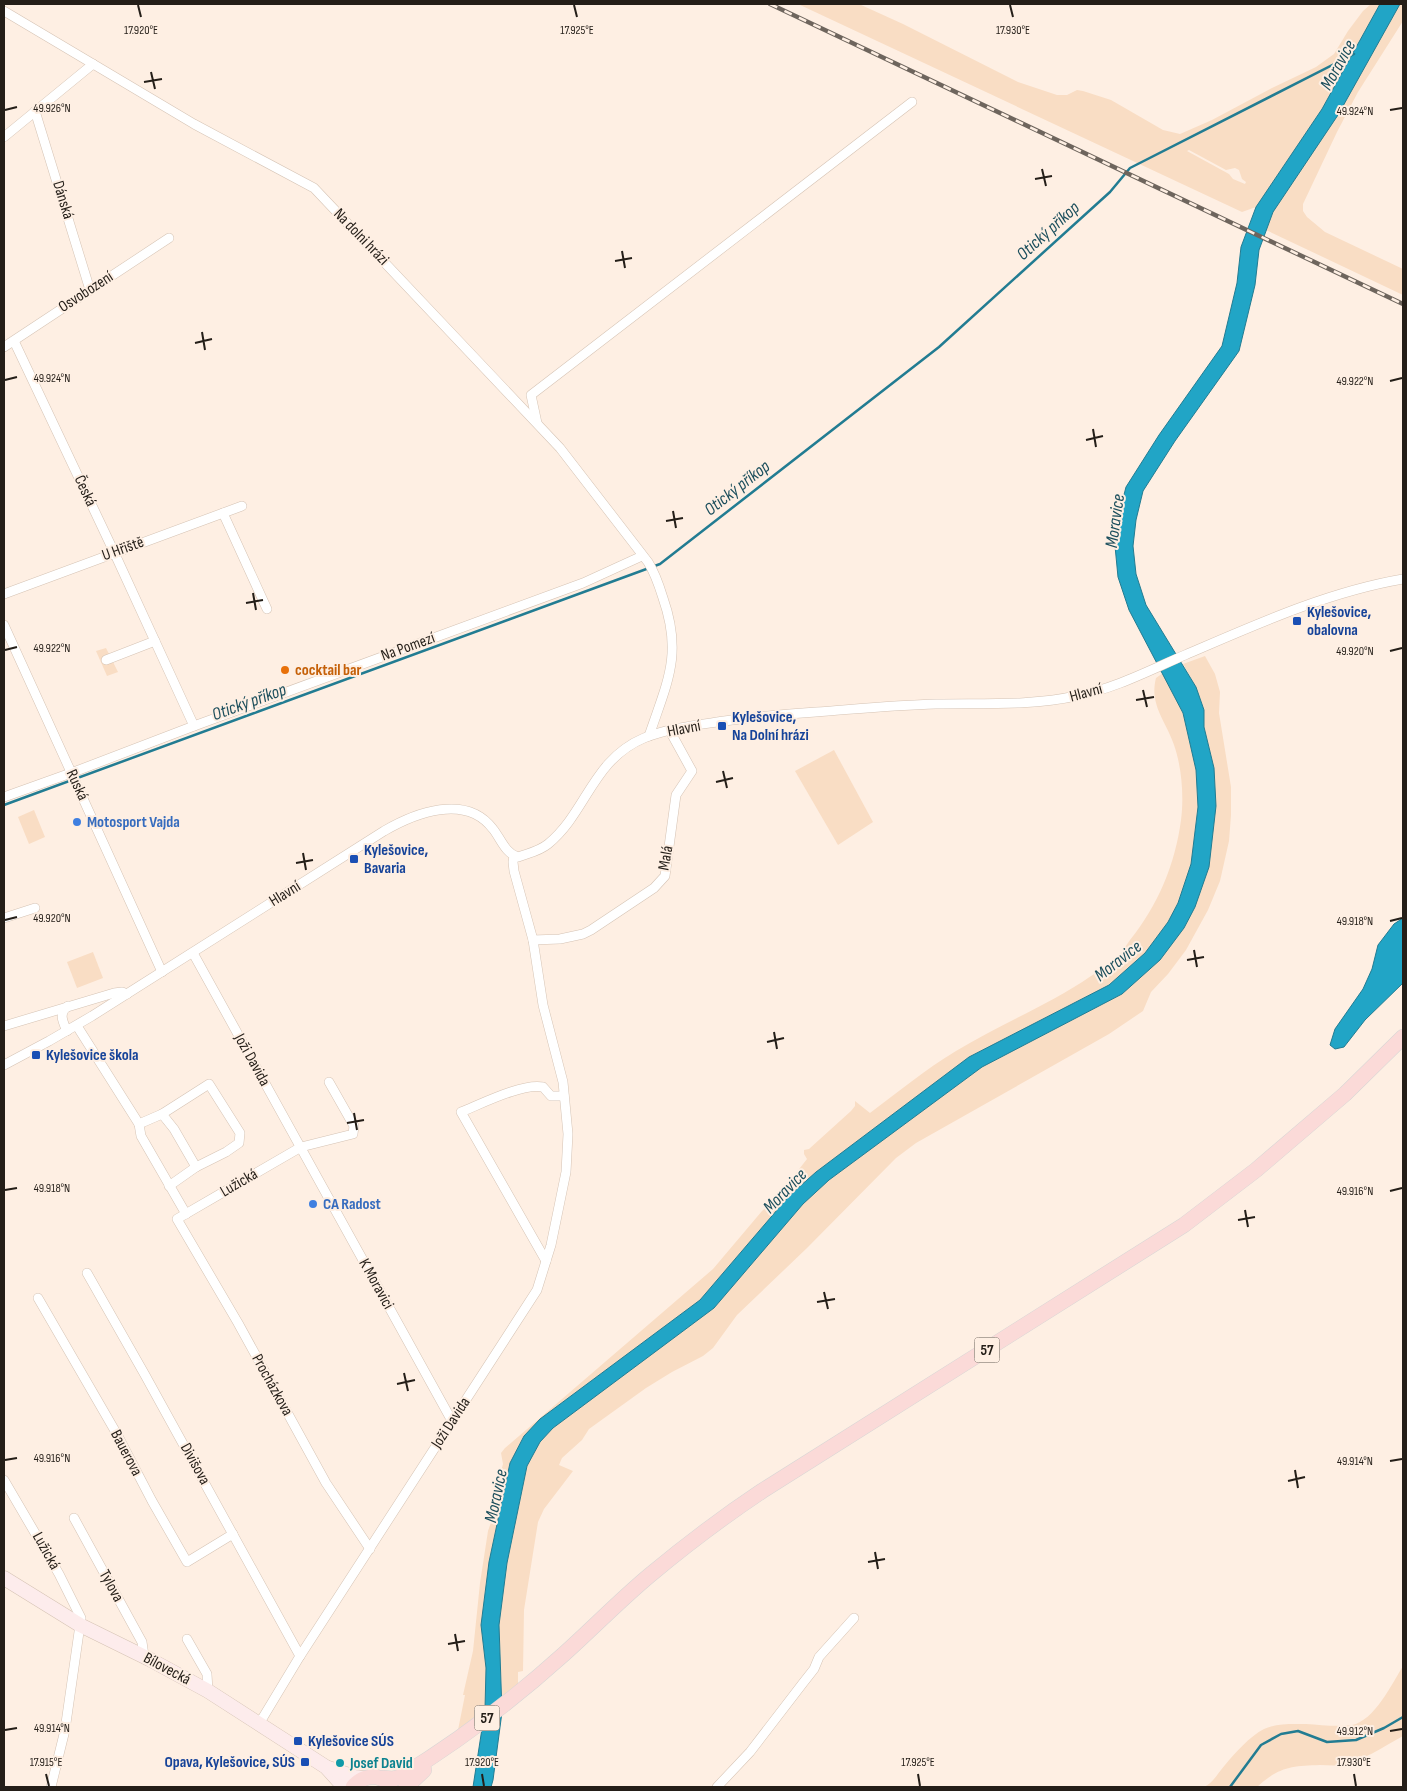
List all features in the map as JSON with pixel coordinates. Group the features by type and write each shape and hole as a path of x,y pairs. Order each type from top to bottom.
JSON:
{"main road":[{"name":"57","path":"389,1783 455,1742 519,1693 649,1576 723,1518 762,1491 1184,1224 1256,1170 1308,1126 1345,1094 1403,1037"},
{"name":"Bílovecká","path":"4,1578 80,1625 144,1656 208,1691 326,1767 355,1777 359,1783 376,1776 389,1783"},
{"name":"57","path":"406,1787 455,1742"},
{"name":"Bílovecká","path":"326,1767 344,1787"}],"street":[{"name":"Na dolni hrázi","path":"4,11 194,124 314,188 538,423 560,448 654,571 670,621 673,655 670,672 649,736"},
{"path":"4,137 93,64"},
{"path":"538,423 531,395 912,102"},
{"name":"Dánská","path":"35,111 90,290"},
{"name":"Osvobození","path":"4,347 169,238"},
{"name":"Česká","path":"14,341 194,726"},
{"name":"U Hřiště","path":"4,594 242,506"},
{"path":"223,513 267,610"},
{"name":"Na Pomezí","path":"4,796 73,778 194,726 645,559"},
{"name":"Hlavní","path":"4,1065 77,1026 384,831 418,814 448,809 476,815 491,827 508,852 518,857 530,854 549,843 566,824 609,762 626,748 649,736 744,718 907,705 1046,701 1096,692 1318,601 1361,588 1403,579"},
{"name":"Ruská","path":"4,625 162,972"},
{"path":"106,660 155,641"},
{"name":"Malá","path":"533,940 567,938 591,930 654,888 665,876 676,795 692,771 670,731"},
{"name":"Joži Davida","path":"258,1724 537,1290 551,1245 566,1172 568,1134 563,1082 543,1005 533,940 514,870 514,856"},
{"path":"4,918 35,908"},
{"name":"Joži Davida","path":"193,953 300,1147"},
{"name":"Hlavní","path":"4,1026 114,993 122,992 127,994"},
{"path":"67,1031 62,1011 72,1005 83,1005 92,1016"},
{"path":"77,1026 139,1124 141,1136 186,1214"},
{"path":"300,1147 353,1134 354,1132 354,1126 329,1082"},
{"path":"139,1124 162,1114 209,1084 240,1133 239,1143 226,1152 196,1167 170,1186"},
{"path":"546,1260 461,1112 511,1092 533,1087 543,1087 551,1096 564,1096"},
{"path":"162,1114 174,1129 196,1167"},
{"name":"Lužická","path":"177,1219 300,1147"},
{"name":"K Moravici","path":"300,1147 452,1421"},
{"name":"Procházkova","path":"177,1219 238,1323 326,1483 370,1549"},
{"name":"Divišova","path":"87,1273 300,1656"},
{"name":"Bauerova","path":"38,1298 118,1436 187,1562 233,1534"},
{"name":"Lužická","path":"4,1480 80,1613 80,1625"},
{"name":"Tylova","path":"74,1518 142,1642 144,1656"},
{"path":"717,1787 750,1752 804,1683 819,1657 854,1618"},
{"path":"51,1787 65,1730 80,1625"},
{"path":"187,1639 206,1674 208,1691"}],"shaded area":[{"path":"798,4 859,4 1018,82 1057,95 1067,95 1077,90 1083,91 1111,100 1163,130 1180,134 1212,120 1316,67 1334,54 1363,11 1371,4 1380,4 1322,109 1256,207 1242,212","holes":["1189,150 1226,170 1235,168 1239,170 1242,179 1246,182 1245,184 1233,179 1229,174 1187,151"]},
{"path":"1400,4 1403,4 1403,21 1358,92 1303,204 1303,211 1307,217 1325,232 1403,269 1403,295 1266,230 1273,212 1374,50"},
{"path":"106,648 118,672 107,676 96,651"},
{"path":"1205,656 1215,674 1220,692 1219,713 1231,787 1231,815 1229,841 1220,881 1208,910 1186,950 1168,974 1151,992 1143,1011 1109,1034 916,1143 896,1158 807,1248 737,1315 713,1348 703,1356 646,1388 589,1429 582,1440 562,1458 559,1465 573,1471 544,1509 538,1522 524,1610 523,1671 518,1672 518,1684 502,1696 499,1625 507,1563 527,1466 540,1442 553,1428 714,1308 803,1204 829,1180 982,1067 1122,994 1184,928 1214,768 1204,727 1204,710 1196,687 1183,664"},
{"path":"1163,673 1183,713 1196,770 1198,807 1191,864 1178,903 1168,922 1145,953 1109,985 969,1057 816,1172 789,1196 700,1300 540,1419 524,1436 510,1463 489,1562 481,1625 486,1668 485,1709 458,1730 465,1695 463,1695 473,1651 488,1531 503,1488 497,1486 503,1464 501,1453 505,1448 713,1269 762,1211 778,1196 807,1159 804,1150 809,1149 851,1111 855,1106 855,1101 870,1113 956,1051 1058,996 1114,961 1140,927 1157,899 1170,869 1182,811 1182,782 1177,754 1171,736 1159,713 1155,696 1156,678"},
{"path":"834,750 873,822 838,845 795,771"},
{"path":"34,810 45,837 29,844 18,817"},
{"path":"93,952 103,978 77,988 67,962"},
{"path":"1403,1666 1403,1736 1357,1760 1338,1765 1293,1767 1272,1775 1257,1787 1204,1787 1213,1780 1243,1745 1264,1729 1285,1724 1341,1726 1360,1722 1368,1717 1382,1701"}],"water":[{"path":"1380,4 1400,4 1338,115 1273,212 1259,250 1255,285 1239,351 1175,441 1143,491 1136,520 1133,546 1136,574 1146,605 1196,687 1204,710 1204,727 1214,768 1216,806 1209,867 1195,907 1184,928 1160,960 1122,994 982,1067 829,1180 803,1204 714,1308 553,1428 540,1442 527,1466 507,1563 499,1625 502,1712 493,1780 491,1787 473,1787 485,1709 486,1668 481,1625 489,1562 510,1463 524,1436 540,1419 700,1300 789,1196 816,1172 969,1057 1109,985 1145,953 1168,922 1178,903 1191,864 1198,807 1196,770 1183,713 1129,610 1118,577 1115,546 1118,518 1126,487 1159,435 1222,346 1237,283 1241,247 1256,207 1322,109"},
{"path":"1403,918 1403,983 1365,1020 1344,1047 1335,1049 1330,1045 1335,1029 1363,989 1372,969 1378,945 1394,924"}],"waterway":[{"name":"Otický příkop","path":"4,805 660,564 939,347 1110,192 1130,168 1354,54"},
{"path":"1230,1787 1261,1745 1281,1734 1298,1731 1327,1742 1356,1740 1384,1728 1403,1717"}],"railway":[{"path":"770,4 1403,304"}],"place":[{"name":"Kylešovice, obalovna","path":"1297,621"},
{"name":"cocktail bar","path":"285,670"},
{"name":"Kylešovice, Na Dolní hrázi","path":"722,726"},
{"name":"Motosport Vajda","path":"77,822"},
{"name":"Kylešovice, Bavaria","path":"354,859"},
{"name":"Kylešovice škola","path":"36,1055"},
{"name":"CA Radost","path":"313,1204"},
{"name":"Kylešovice SÚS","path":"298,1741"},
{"name":"Opava, Kylešovice, SÚS","path":"305,1762"},
{"name":"Josef David","path":"340,1763"}],"water label":[{"name":"Moravice","path":"1338,65"},
{"name":"Moravice","path":"1115,521"},
{"name":"Moravice","path":"1118,961"},
{"name":"Moravice","path":"785,1191"},
{"name":"Moravice","path":"496,1496"}]}
